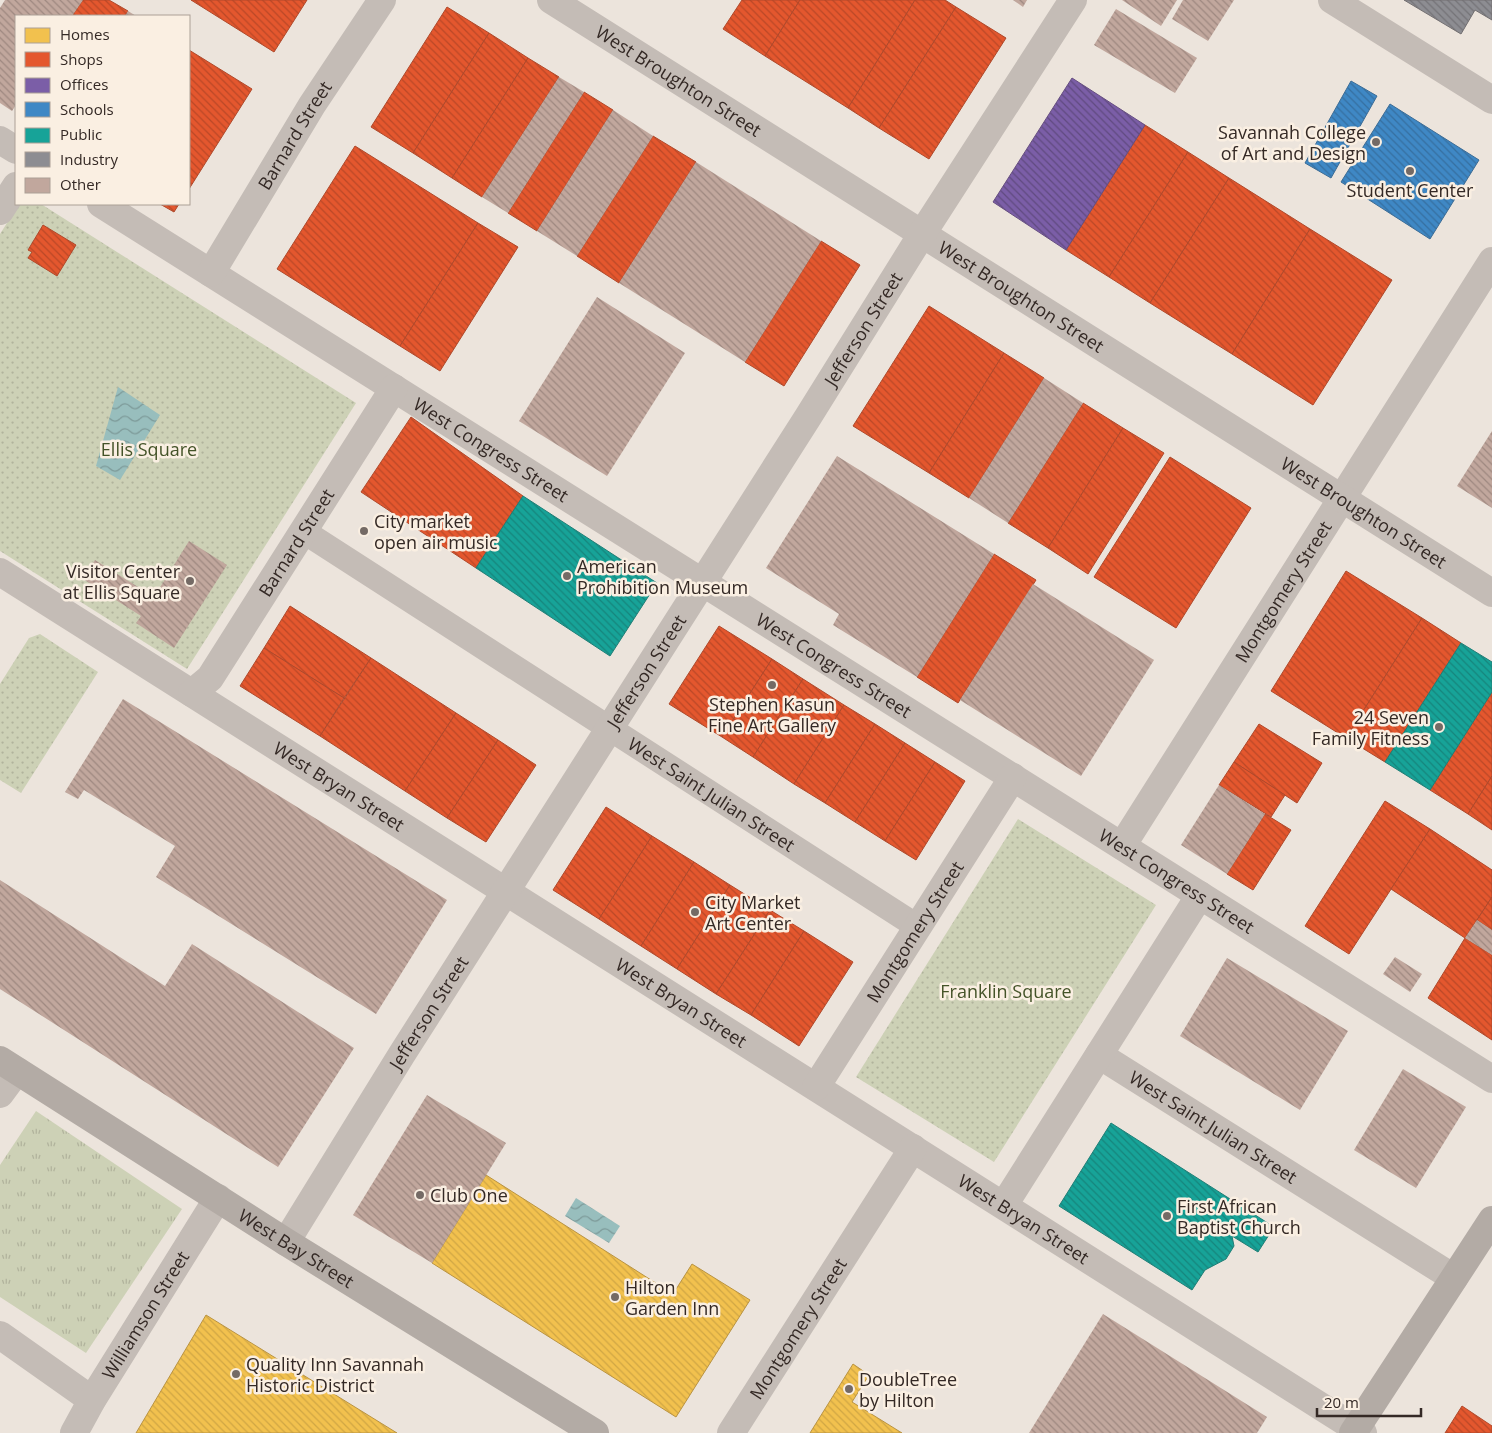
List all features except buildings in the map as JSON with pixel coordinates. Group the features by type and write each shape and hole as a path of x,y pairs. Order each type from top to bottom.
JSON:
{"main road":[{"name":"West Bay Street","path":"8,1065 286,1242 595,1433"},
{"path":"1357,1431 1492,1220"}],"street":[{"name":"Barnard Street","path":"211,273 312,105 382,0"},
{"name":"West Broughton Street","path":"551,0 1492,593"},
{"name":"Jefferson Street","path":"286,1242 922,234 1073,0"},
{"path":"1332,0 1492,100"},
{"path":"0,140 15,149"},
{"path":"0,211 15,188"},
{"name":"West Congress Street","path":"103,205 1492,1079"},
{"name":"Montgomery Street","path":"1122,846 1492,261"},
{"name":"Barnard Street","path":"192,693 210,678 394,388"},
{"name":"West Saint Julian Street","path":"303,531 918,927"},
{"name":"West Bryan Street","path":"3,582 192,693 1004,1205 1357,1431"},
{"name":"Montgomery Street","path":"816,1087 1013,777"},
{"path":"1004,1205 1200,896"},
{"name":"West Saint Julian Street","path":"1099,1055 1454,1278"},
{"path":"0,1094 8,1065"},
{"name":"Montgomery Street","path":"731,1433 913,1148"},
{"name":"Williamson Street","path":"74,1433 92,1400 218,1198"},
{"path":"0,1335 92,1400"}],"green space":[{"name":"Ellis Square","path":"18,205 43,205 356,403 187,669 0,551 0,234"},
{"path":"40,634 98,672 21,793 0,780 0,684 29,638"},
{"name":"Franklin Square","path":"1018,819 1156,905 994,1162 856,1077"},
{"path":"36,1111 182,1209 86,1353 0,1297 0,1165"}],"water":[{"path":"118,387 160,415 120,480 96,466"},
{"path":"576,1198 620,1226 609,1243 565,1216"}],"place":[{"name":"Savannah College of Art and Design","path":"1376,142"},
{"name":"Student Center","path":"1410,171"},
{"name":"City market open air music","path":"364,531"},
{"name":"American Prohibition Museum","path":"567,576"},
{"name":"Visitor Center at Ellis Square","path":"190,581"},
{"name":"Stephen Kasun Fine Art Gallery","path":"772,685"},
{"name":"24 Seven Family Fitness","path":"1439,727"},
{"name":"City Market Art Center","path":"695,912"},
{"name":"Club One","path":"420,1195"},
{"name":"First African Baptist Church","path":"1167,1216"},
{"name":"Hilton Garden Inn","path":"615,1297"},
{"name":"Quality Inn Savannah Historic District","path":"236,1374"},
{"name":"DoubleTree by Hilton","path":"849,1389"}]}
